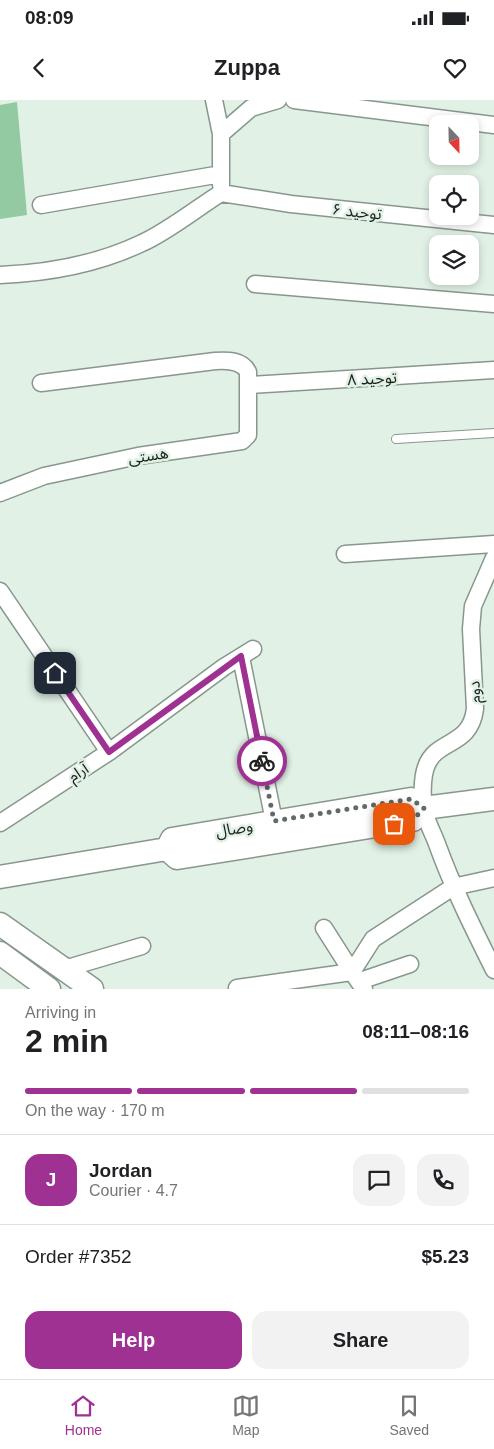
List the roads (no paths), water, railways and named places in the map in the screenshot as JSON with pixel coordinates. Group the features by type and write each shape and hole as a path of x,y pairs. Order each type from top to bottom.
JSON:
{"main road":[{"name":"وصال","path":"167,849 172,839 411,799 424,808"},
{"name":"وصال","path":"167,849 177,858 279,843 413,820 424,808 494,799"},
{"name":"وصال","path":"0,877 167,849"},
{"path":"0,924 92,989"},
{"path":"0,953 50,989"}],"street":[{"path":"0,275 33,274 99,260 143,243 221,193 221,134 214,100"},
{"path":"221,134 251,108 278,100"},
{"path":"294,100 494,125"},
{"path":"41,205 221,174"},
{"name":"توحید ۶","path":"221,193 291,204 494,225"},
{"path":"255,284 494,304"},
{"path":"41,383 226,360 239,363 246,369 249,385"},
{"name":"توحید ۸","path":"249,385 494,370"},
{"name":"هستی","path":"0,493 44,476 129,458 242,441 248,435 249,385"},
{"path":"345,554 494,544"},
{"name":"دوم","path":"424,808 425,773 434,752 463,735 474,722 476,709 471,630 473,606 494,558"},
{"path":"0,591 6,613 109,752"},
{"name":"آرام","path":"0,823 109,752 247,653 274,821"},
{"path":"424,808 453,887 494,970"},
{"path":"274,821 279,843"},
{"path":"359,981 373,939 453,887 494,878"},
{"path":"324,928 359,981"},
{"path":"64,969 142,946"},
{"path":"237,988 359,981 410,964"}],"lane":[{"path":"396,439 494,433"}]}
